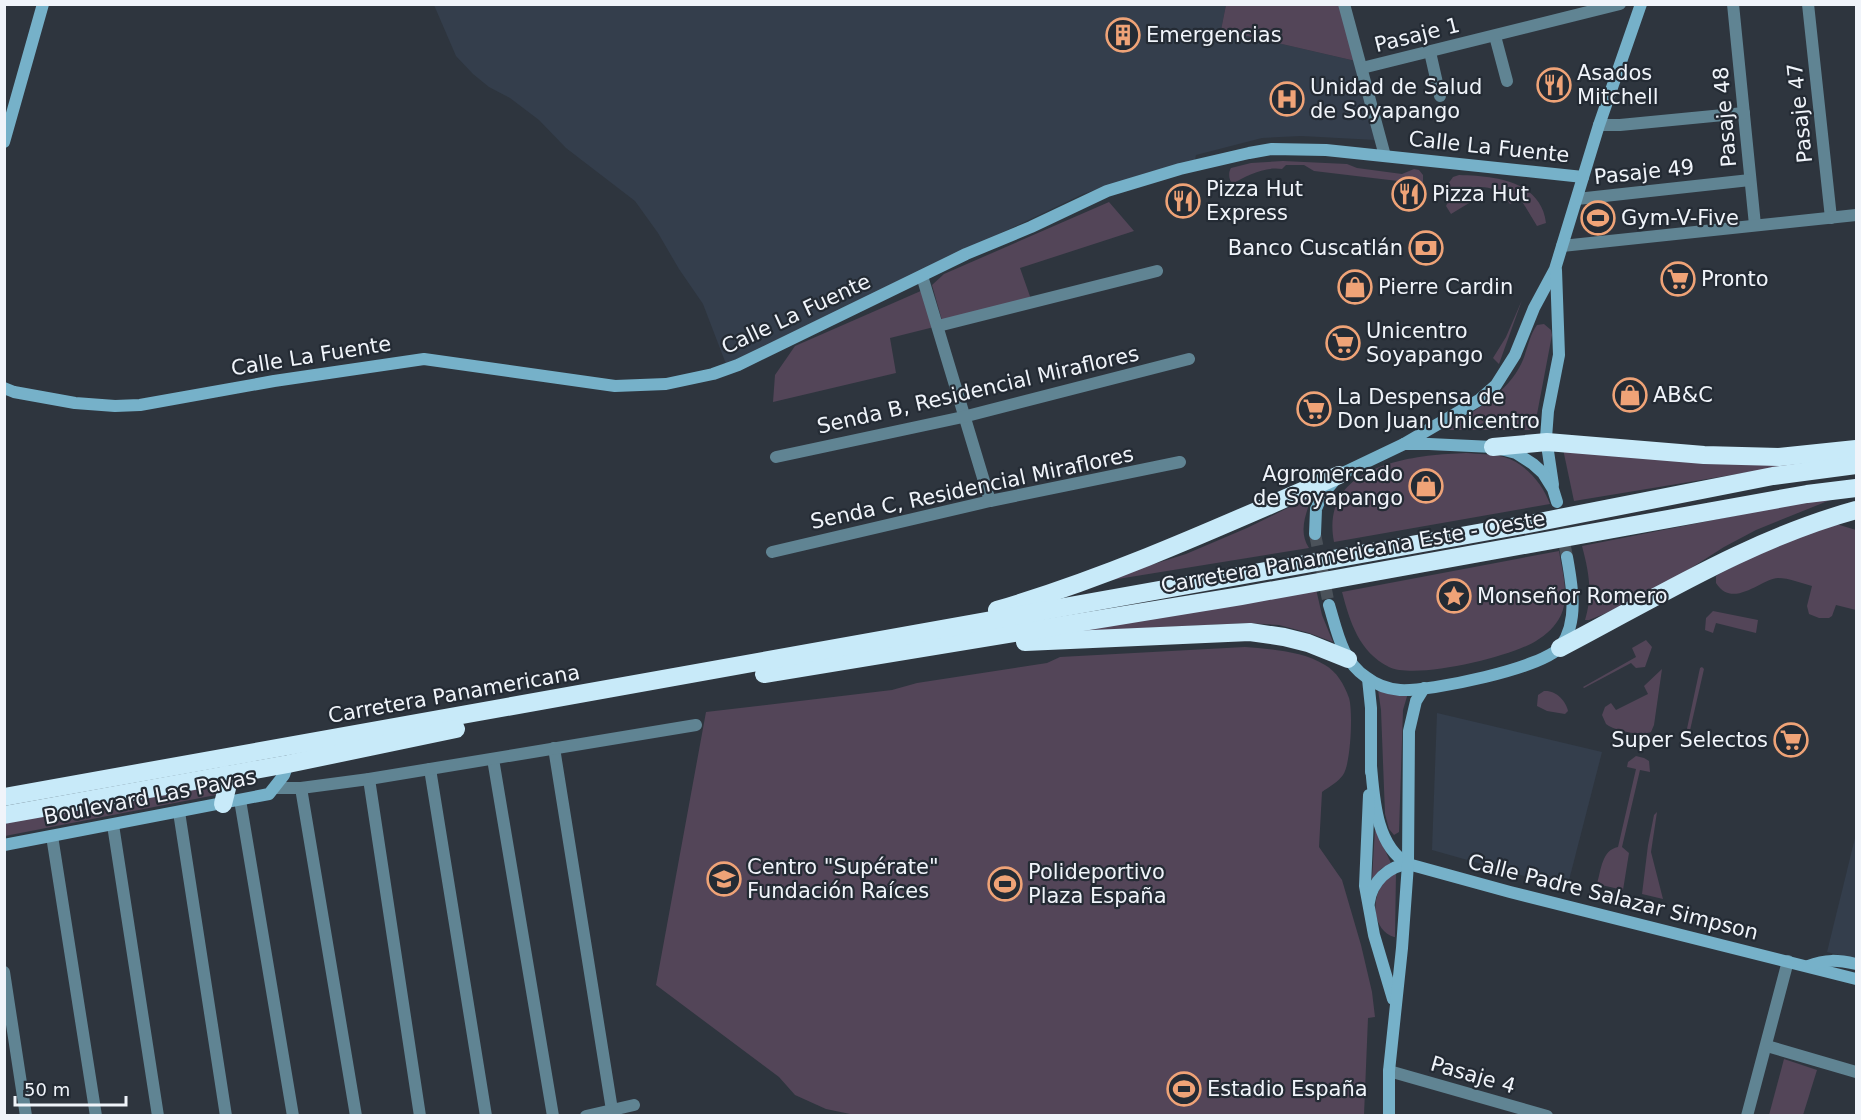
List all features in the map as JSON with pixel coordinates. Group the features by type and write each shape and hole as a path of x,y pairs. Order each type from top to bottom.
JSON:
{"highway":[{"path":"1492,447 1546,442 1704,455 1779,457 1857,449"},
{"name":"Carretera Panamericana Este - Oeste","path":"910,636 1522,525 1773,476 1857,465"},
{"path":"910,636 1054,593 1174,547 1339,475"},
{"name":"Carretera Panamericana Este - Oeste","path":"856,659 1241,596 1807,494 1857,488"},
{"path":"1560,648 1727,559 1816,523 1857,510"},
{"path":"856,659 939,654 1041,640 1250,632 1308,643 1348,659"},
{"name":"Carretera Panamericana","path":"4,797 910,636"},
{"name":"Carretera Panamericana","path":"4,815 288,765 467,727 671,689 856,659"},
{"path":"225,775 232,802"}],"street":[{"path":"4,142 43,4"},
{"path":"1344,4 1385,156"},
{"name":"Pasaje 1","path":"1362,69 1620,4"},
{"path":"1315,534 1316,509 1322,495 1339,475 1404,444 1479,400 1496,385 1515,355 1534,308 1556,269 1599,125 1641,4"},
{"name":"Pasaje 48","path":"1733,4 1755,225"},
{"name":"Pasaje 47","path":"1808,4 1831,218"},
{"path":"1495,36 1507,81"},
{"path":"1430,52 1440,96"},
{"path":"1599,125 1744,113"},
{"name":"Calle La Fuente","path":"5,387 75,403 140,405 274,381 424,359 615,386 666,384 713,374 738,364 1107,191 1180,169 1272,149 1326,150 1583,177"},
{"name":"Pasaje 49","path":"1577,199 1750,180"},
{"path":"1562,246 1857,215"},
{"path":"1556,269 1558,355 1548,411 1546,442 1557,502"},
{"path":"938,326 1157,271"},
{"path":"922,276 990,501"},
{"name":"Senda B, Residencial Miraflores","path":"776,457 963,417 1189,359"},
{"path":"1404,444 1507,449 1525,458 1543,473 1553,489"},
{"name":"Senda C, Residencial Miraflores","path":"772,552 990,501 1180,462"},
{"path":"1329,606 1348,659 1368,679 1395,689 1424,688 1516,669 1560,648 1569,625 1573,597 1567,557"},
{"path":"1368,679 1371,708 1371,766 1365,886 1368,908 1396,1009"},
{"path":"1389,1116 1389,1071 1408,864 1409,731 1416,701 1424,688"},
{"path":"275,788 301,788 369,779 696,725"},
{"path":"554,748 612,1110"},
{"path":"493,759 553,1116"},
{"name":"Boulevard Las Pavas","path":"4,845 269,794 288,765"},
{"path":"1371,766 1376,810 1383,832 1398,859 1408,864"},
{"path":"430,769 486,1116"},
{"path":"369,779 420,1116"},
{"path":"301,788 356,1116"},
{"path":"232,802 293,1116"},
{"path":"179,812 226,1116"},
{"path":"113,825 158,1116"},
{"path":"52,836 96,1116"},
{"path":"1368,908 1375,885 1396,865 1408,864"},
{"name":"Calle Padre Salazar Simpson","path":"1408,864 1510,892 1857,979"},
{"name":"Calle Padre Salazar Simpson","path":"1808,966 1836,959 1857,964"},
{"path":"1747,1116 1788,961"},
{"path":"4,972 26,1116"},
{"path":"1767,1046 1857,1072"},
{"name":"Pasaje 4","path":"1389,1071 1547,1116"},
{"path":"586,1116 634,1106"}],"shaded area":[{"path":"434,5 1226,5 1221,30 1360,62 1376,140 1301,136 1262,138 1196,155 1195,160 1083,194 726,364 703,304 635,201 566,148 539,120 473,74 456,56"},
{"path":"1226,5 1344,5 1360,62 1221,30"},
{"path":"1283,161 1347,164 1357,168 1402,174 1414,169 1419,170 1423,175 1423,184 1314,171 1304,165 1286,165 1282,169 1263,170 1232,184 1230,180 1231,168 1251,163"},
{"path":"1459,175 1500,179 1525,189 1542,209 1546,223 1537,226 1520,198 1510,204 1503,196 1489,188 1450,189 1448,184 1453,177"},
{"path":"1471,197 1478,200 1475,202 1474,200 1451,214 1446,206 1448,202"},
{"path":"1109,202 1134,231 1020,268 1032,302 943,324 932,285 944,274"},
{"path":"923,290 934,327 890,338 896,373 773,402 775,375 795,346"},
{"path":"1522,300 1499,364 1493,358 1506,337"},
{"path":"1544,324 1551,330 1552,335 1534,430 1443,430 1485,404 1504,388 1522,363 1529,340 1537,325"},
{"path":"1563,449 1810,462 1574,501"},
{"path":"1466,453 1499,456 1519,464 1538,482 1550,504 1334,542 1333,516 1341,496 1355,481 1374,469 1396,462 1420,457"},
{"path":"1845,494 1756,530 1688,570 1609,612 1585,620 1589,601 1589,583 1582,546"},
{"path":"1312,496 1304,529 1309,548 1093,583 1186,554 1247,528"},
{"path":"1833,523 1856,530 1856,610 1836,605 1829,618 1819,618 1809,614 1807,606 1812,586 1786,579 1771,579 1747,591 1731,594 1723,591 1716,583 1716,576 1719,574 1775,545"},
{"path":"1559,551 1565,600 1564,608 1554,626 1540,639 1523,647 1506,654 1463,665 1420,671 1389,667 1379,661 1363,645 1357,635 1342,592"},
{"path":"1316,589 1322,615 1333,642 1279,625 1248,623 1073,630"},
{"path":"1713,611 1758,620 1756,633 1716,623 1713,633 1705,630 1706,618"},
{"path":"1646,640 1652,647 1645,667 1636,668 1631,663 1583,687 1636,657 1632,648"},
{"name":"Polideportivo Plaza España","path":"1245,647 1286,652 1316,660 1337,675 1349,698 1351,725 1348,760 1341,778 1322,792 1319,847 1342,880 1372,992 1375,1017 1368,1018 1364,1115 855,1115 826,1109 795,1095 779,1077 656,985 706,712 892,690 917,683 1047,663 1060,657"},
{"path":"1700,668 1704,669 1686,740"},
{"path":"1662,669 1651,732 1628,732 1606,724 1602,715 1605,707 1611,703 1616,710 1648,694 1644,686"},
{"path":"1378,690 1408,693 1403,710 1399,832 1394,835 1389,829 1385,814 1381,710"},
{"path":"1544,691 1553,692 1560,697 1568,711 1565,714 1547,711 1537,706 1538,695"},
{"path":"1437,713 1602,752 1567,888 1432,850"},
{"path":"1636,756 1649,761 1650,772 1640,770 1622,847 1629,853 1623,890 1597,884 1605,856 1618,847 1636,769 1627,767 1628,762"},
{"path":"225,775 226,793 5,836 5,815"},
{"path":"1657,812 1651,852 1663,899 1642,894 1648,845 1654,815"},
{"path":"1375,829 1391,863 1381,869 1372,879"},
{"path":"1856,834 1856,959 1827,952"},
{"path":"1396,872 1394,937 1387,933 1378,922 1375,907 1382,885"},
{"path":"1784,1059 1817,1070 1803,1115 1769,1115"}],"tunnel":[{"path":"1558,511 1567,557"},
{"path":"1315,534 1329,605"}],"place":[{"name":"Emergencias","path":"1123,35"},
{"name":"Asados Mitchell","path":"1554,85"},
{"name":"Unidad de Salud de Soyapango","path":"1287,99"},
{"name":"Pizza Hut","path":"1409,194"},
{"name":"Pizza Hut Express","path":"1183,201"},
{"name":"Gym-V-Five","path":"1598,218"},
{"name":"Banco Cuscatlán","path":"1426,248"},
{"name":"Pronto","path":"1678,279"},
{"name":"Pierre Cardin","path":"1355,287"},
{"name":"Unicentro Soyapango","path":"1343,343"},
{"name":"AB&C","path":"1630,395"},
{"name":"La Despensa de Don Juan Unicentro","path":"1314,409"},
{"name":"Agromercado de Soyapango","path":"1426,486"},
{"name":"Monseñor Romero","path":"1454,596"},
{"name":"Super Selectos","path":"1791,740"},
{"name":"Centro \"Supérate\" Fundación Raíces","path":"724,879"},
{"name":"Polideportivo Plaza España","path":"1005,884"},
{"name":"Estadio España","path":"1184,1089"}]}
